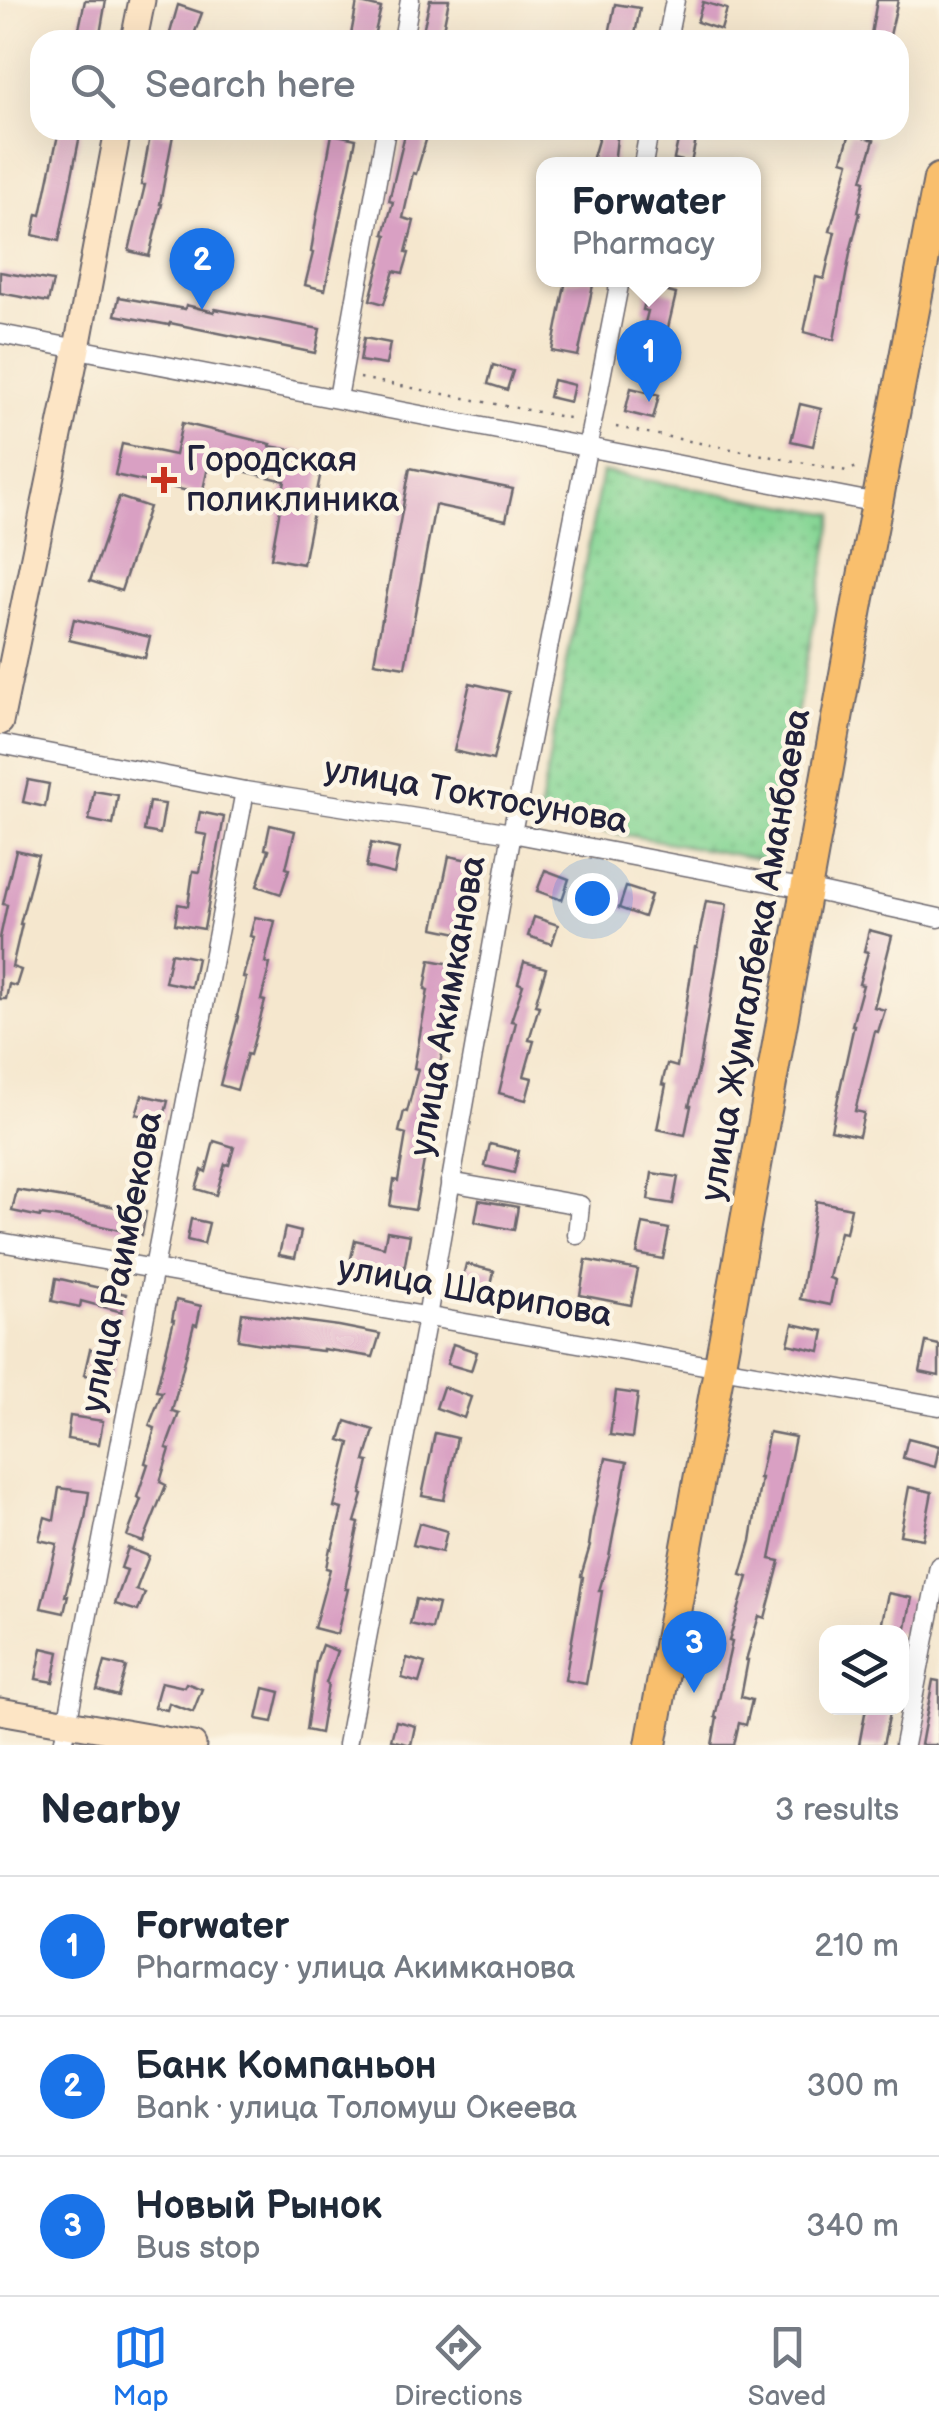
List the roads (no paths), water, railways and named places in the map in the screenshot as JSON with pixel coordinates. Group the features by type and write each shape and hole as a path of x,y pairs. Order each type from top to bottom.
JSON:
{"main road":[{"name":"улица Жумгалбека Аманбаева","path":"651,1745 939,179"}],"street":[{"path":"136,30 142,0"},
{"path":"405,30 410,0"},
{"path":"669,30 674,0"},
{"path":"0,722 116,140"},
{"path":"338,398 384,140"},
{"name":"улица Акимканова","path":"347,1745 512,833 619,287"},
{"path":"0,334 877,504"},
{"name":"улица Токтосунова","path":"0,744 245,790 512,833 939,918"},
{"name":"улица Раимбекова","path":"65,1734 245,790"},
{"path":"450,1182 580,1205 577,1235"},
{"name":"улица Шарипова","path":"0,1242 939,1406"},
{"path":"904,1745 939,1566"},
{"path":"0,1710 65,1734 193,1745"}],"place":[{"name":"Банк Компаньон","path":"202,310"},
{"name":"Forwater","path":"649,402"},
{"name":"Городская поликлиника","path":"164,480"},
{"name":"Новый Рынок","path":"694,1693"}]}
